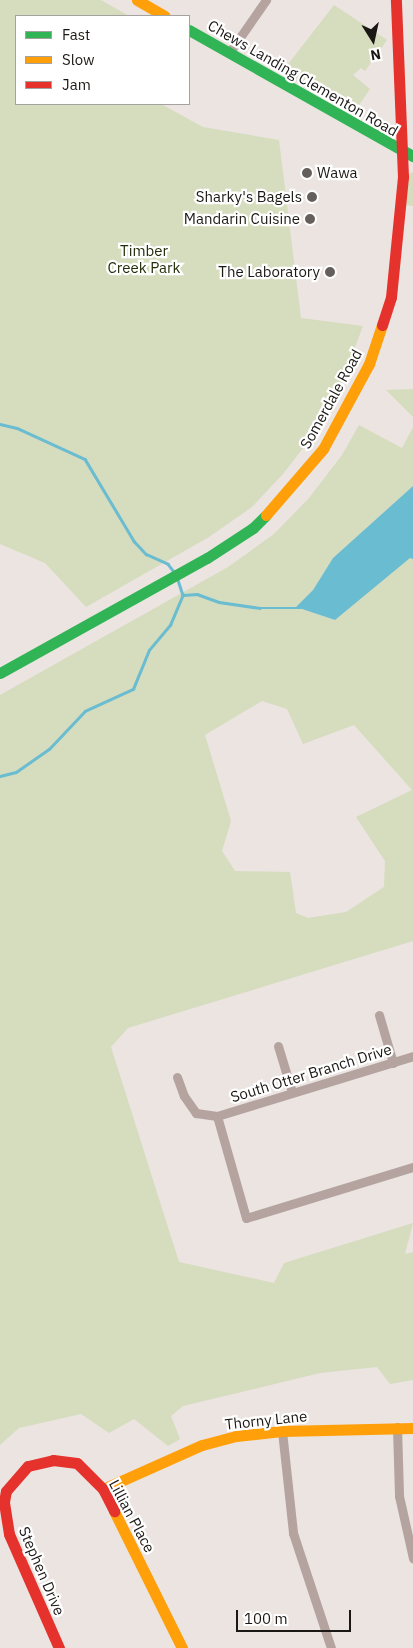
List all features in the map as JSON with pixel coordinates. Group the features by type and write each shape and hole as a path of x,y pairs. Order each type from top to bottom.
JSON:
{"main road":[{"path":"136,0 163,15"},
{"name":"Somerdale Road","path":"0,673 207,558 253,528 278,503 323,449 369,364 385,321 400,226 408,154 396,0"},
{"name":"Chews Landing Clementon Road","path":"190,31 408,154"},
{"name":"Thorny Lane","path":"102,1489 202,1445 236,1436 282,1432 413,1428"},
{"name":"Lillian Place","path":"16,1477 39,1462 66,1460 90,1473 102,1489 182,1648"},
{"name":"Stephen Drive","path":"16,1477 6,1491 4,1502 9,1534 59,1648"}],"street":[{"path":"229,53 266,0"},
{"path":"379,1015 393,1062"},
{"path":"278,1046 292,1092"},
{"name":"South Otter Branch Drive","path":"217,1116 413,1056"},
{"path":"177,1077 184,1096 196,1113 217,1116 246,1218 413,1167"},
{"path":"397,1427 399,1496 413,1558"},
{"path":"282,1432 293,1532 331,1648"}],"green space":[{"name":"Timber Creek Park","path":"0,0 101,0 127,15 15,15 15,105 163,105 203,127 279,140 301,318 363,326 340,387 313,435 283,474 252,507 209,537 86,607 45,563 0,544"},
{"path":"334,5 387,40 365,71 361,68 353,75 370,89 353,114 282,72"},
{"path":"413,172 413,206 406,205 409,174"},
{"path":"413,389 413,417 386,390"},
{"path":"359,425 402,448 413,427 413,486 333,558 313,590 296,607 335,620 410,557 413,559 413,941 128,1028 111,1047 179,1262 274,1283 284,1263 413,1223 405,1254 413,1252 413,1380 390,1384 377,1367 320,1373 183,1406 171,1416 180,1439 168,1446 134,1419 109,1433 81,1414 19,1428 0,1445 0,695 228,567 274,534 309,498 342,455","holes":["262,701 287,709 303,744 354,725 412,790 356,817 385,861 384,887 346,912 308,918 296,913 290,872 235,871 222,851 231,821 205,735"]}],"water":[{"path":"413,486 413,559 410,558 335,620 296,607 313,590 333,558"}],"waterway":[{"path":"0,424 17,428 85,459 134,541 146,554 168,564 175,573"},
{"path":"178,580 183,595"},
{"path":"183,595 197,594 219,602 260,608 302,608"},
{"path":"0,776 16,772 49,749 85,711 133,689 149,650 170,625 183,595"}],"traffic: fast":[{"path":"190,31 413,156"},
{"path":"0,673 207,558 253,528 266,515"}],"traffic: slow":[{"path":"137,0 163,15"},
{"path":"266,515 323,449 369,364 382,325"},
{"path":"103,1489 202,1445 236,1436 282,1431 413,1428"},
{"path":"114,1511 182,1648"}],"traffic: jam":[{"path":"382,325 391,297 403,177 396,0"},
{"path":"59,1648 9,1534 4,1502 6,1491 28,1466 53,1460 77,1463 103,1489 114,1511"}],"place":[{"name":"Wawa","path":"307,173"},
{"name":"Sharky's Bagels","path":"312,197"},
{"name":"Mandarin Cuisine","path":"310,219"},
{"name":"The Laboratory","path":"330,272"}]}
